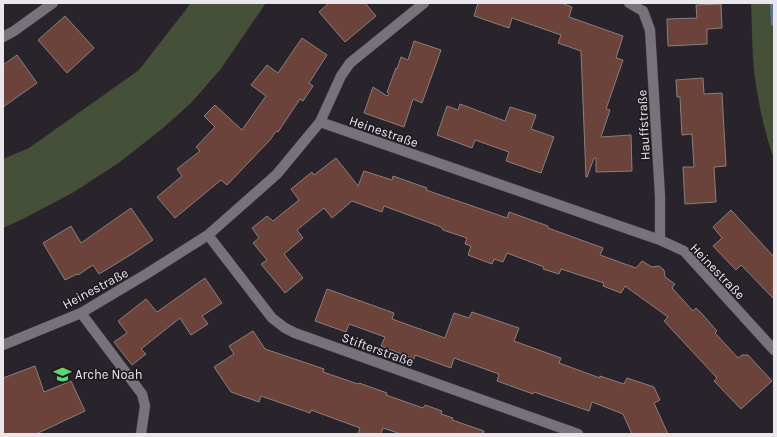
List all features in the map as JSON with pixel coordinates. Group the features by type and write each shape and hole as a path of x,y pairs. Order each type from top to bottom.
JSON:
{"street":[{"path":"3,37 54,3"},
{"path":"320,122 341,76 350,63 424,3"},
{"name":"Hauffstraße","path":"629,3 644,7 650,30 660,196 660,240"},
{"name":"Heinestraße","path":"3,345 81,312 148,273 208,235 277,174 320,122 660,240 684,251 774,350"},
{"name":"Stifterstraße","path":"208,235 272,318 285,328 303,336 578,434"},
{"path":"81,312 142,394 145,406 141,434"}],"green space":[{"path":"191,3 266,3 220,70 191,103 163,128 120,162 74,192 3,228 3,159 29,148 139,70"},
{"path":"751,3 774,3 774,159 759,105 754,71"}],"building":[{"path":"329,3 365,3 376,16 345,42 319,12"},
{"path":"478,3 561,3 572,7 569,17 623,36 616,58 623,60 606,109 610,110 601,137 631,135 632,171 596,172 596,158 594,158 586,177 581,51 558,43 561,35 512,18 509,28 474,16"},
{"path":"721,4 722,28 707,29 707,44 668,46 667,19 697,18 696,5"},
{"path":"65,16 94,48 67,73 38,40"},
{"path":"302,38 327,55 309,83 313,86 303,101 300,99 278,132 276,131 270,140 227,185 221,180 175,218 157,197 182,176 177,169 200,151 196,147 215,127 204,116 215,105 242,130 266,96 251,85 267,65 278,73"},
{"path":"414,41 441,50 422,103 413,99 404,127 364,113 373,87 387,96 389,94 387,92 401,57 408,60"},
{"path":"17,55 37,83 3,107 3,65"},
{"path":"703,78 704,94 722,93 726,166 714,167 716,202 685,204 683,167 694,167 692,134 682,135 680,97 677,97 676,80"},
{"path":"460,104 505,121 510,107 536,115 531,129 554,137 541,173 506,161 509,152 475,140 472,148 437,135 447,106 458,110"},
{"path":"336,158 358,186 364,171 392,180 393,176 427,188 426,190 507,218 509,212 548,226 548,228 603,248 600,255 636,268 642,261 652,267 659,266 664,270 665,277 675,284 672,288 693,311 696,308 703,315 717,331 715,333 738,358 742,355 748,355 772,381 741,409 714,381 717,378 664,321 668,317 625,286 621,293 603,286 604,283 561,269 559,274 543,269 544,267 507,253 503,262 494,259 492,264 468,255 471,246 465,244 467,238 384,206 382,212 352,201 332,218 324,208 297,230 303,238 284,254 303,278 285,293 261,264 267,260 253,243 259,238 252,228 267,216 273,221 299,200 291,189 312,172 314,175"},
{"path":"131,208 153,240 99,274 93,265 78,275 77,274 65,280 43,243 71,226 81,243"},
{"path":"731,210 774,257 774,299 741,265 736,270 713,246 722,238 713,227"},
{"path":"205,278 222,303 202,316 208,324 191,335 180,318 141,349 146,354 132,365 114,342 127,333 118,321 146,299 157,312"},
{"path":"327,289 394,313 392,319 445,338 454,313 469,318 472,312 519,328 514,341 561,358 559,363 600,378 600,376 624,384 627,378 654,387 660,400 654,403 668,434 632,434 623,414 592,402 589,411 497,381 499,374 454,358 451,368 415,355 414,359 381,346 385,337 349,324 346,332 315,321"},
{"path":"253,331 265,349 324,369 323,372 387,393 386,395 423,408 425,405 442,411 441,414 453,418 452,420 484,431 483,434 401,434 383,428 381,434 358,434 360,428 311,410 310,413 261,396 259,402 231,392 214,367 234,354 229,346"},
{"path":"35,366 44,392 71,381 85,411 36,434 3,434 3,378"}],"waterway":[{"path":"773,3 774,23"}],"place":[{"name":"Arche Noah","path":"62,374"}]}
